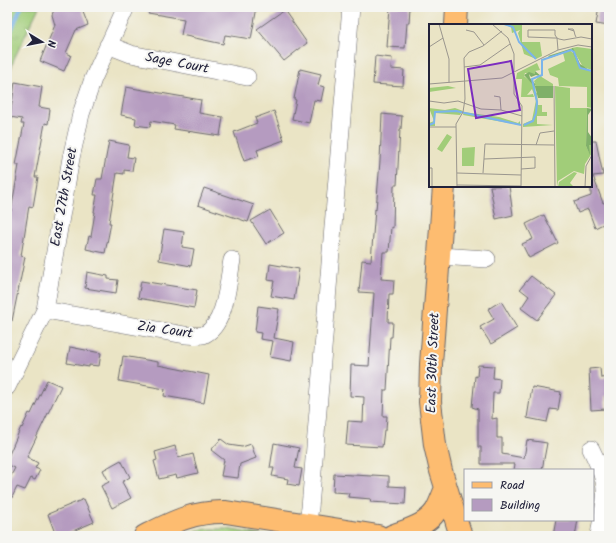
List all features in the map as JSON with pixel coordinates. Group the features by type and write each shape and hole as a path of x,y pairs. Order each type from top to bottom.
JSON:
{"main road":[{"path":"456,24 457,7"},
{"name":"East 30th Street","path":"444,187 430,364 430,402 436,445 446,488 461,536"},
{"path":"392,536 420,525 428,519 435,511 446,488"},
{"path":"146,536 174,521 193,515 215,511 378,536"}],"street":[{"name":"East 27th Street","path":"7,387 45,310 76,133 86,99 108,45 126,7"},
{"path":"307,525 351,7"},
{"name":"Sage Court","path":"108,45 132,54 247,77"},
{"path":"439,256 487,259"},
{"name":"Zia Court","path":"45,310 185,335 203,335 217,325 223,310 232,260"},
{"path":"591,449 601,471 605,489 599,536"}],"green space":[{"path":"7,7 39,7 14,59 7,82"},
{"path":"227,529 265,536 183,536 198,530"}],"building":[{"path":"55,7 81,7 88,25 76,30 66,53 71,55 64,71 40,61 55,25 52,15"},
{"path":"149,7 257,7 251,39 225,35 223,44 181,35 184,19 148,13"},
{"path":"390,7 410,7 405,48 387,47"},
{"path":"599,7 609,7 609,26 596,24"},
{"path":"284,10 307,43 284,61 257,29"},
{"path":"375,56 392,58 391,69 404,70 403,86 373,84"},
{"path":"300,69 321,74 318,85 324,87 321,101 314,100 309,123 292,119"},
{"path":"15,82 42,87 39,107 50,109 48,124 45,123 35,177 38,177 33,207 29,206 21,256 25,257 12,321 7,320 7,210 11,211 19,165 16,165 24,124 21,124 22,119 10,117"},
{"path":"126,87 201,100 199,113 223,117 220,136 174,129 175,125 151,121 150,127 135,125 136,118 121,115"},
{"path":"274,111 284,140 257,150 259,156 244,161 234,132 257,123 255,118"},
{"path":"382,114 402,116 397,185 394,185 393,228 391,227 389,252 383,252 381,279 394,280 393,294 389,294 388,322 393,322 392,337 390,337 387,390 384,390 383,416 387,416 386,430 384,430 382,447 346,445 348,421 363,422 364,397 350,396 351,365 369,366 374,293 359,292 362,260 371,261 380,161"},
{"path":"109,141 129,145 127,157 134,158 132,171 124,170 124,174 117,173 109,223 111,223 105,253 86,249 89,236 91,237 95,212 97,195 94,195 97,179 102,179"},
{"path":"592,141 596,141 603,175 593,176 603,203 607,202 609,208 609,221 595,228 588,209 578,213 574,202 591,196"},
{"path":"490,187 509,187 513,215 496,219"},
{"path":"204,188 254,205 248,222 198,205"},
{"path":"270,210 284,233 266,244 251,221"},
{"path":"544,215 558,243 529,258 522,244 533,239 526,224"},
{"path":"164,229 184,232 182,247 194,249 191,266 159,260"},
{"path":"270,264 299,269 294,300 271,296 274,281 268,280"},
{"path":"87,272 108,276 108,279 118,280 116,293 85,288"},
{"path":"531,276 556,295 537,320 521,308 529,296 520,289"},
{"path":"141,281 197,290 194,308 138,298"},
{"path":"501,301 517,328 491,344 480,327 494,319 488,309"},
{"path":"258,306 279,309 274,338 294,342 291,361 270,357 273,341 260,339 261,333 255,332"},
{"path":"70,347 101,353 99,366 89,365 89,367 67,363"},
{"path":"123,356 158,362 158,365 209,375 204,403 164,396 165,389 119,381"},
{"path":"478,365 494,366 493,378 500,379 499,393 493,393 492,419 497,418 497,438 502,438 502,454 524,458 527,440 547,443 542,469 514,469 515,464 481,464 481,447 478,447 478,409 472,407 475,376 477,377"},
{"path":"600,368 601,378 609,377 609,396 605,396 606,409 591,410 589,369"},
{"path":"47,380 61,386 27,457 38,463 35,468 40,470 35,480 31,478 25,490 17,487 7,508 7,483 15,468 7,464 7,459 21,427 22,428 29,413 31,414"},
{"path":"532,387 561,392 558,410 550,409 547,422 527,418"},
{"path":"221,439 229,445 242,447 251,444 256,458 240,464 238,478 221,476 224,460 211,450"},
{"path":"274,443 299,448 295,468 302,469 299,486 287,484 288,479 272,476 274,468 270,468"},
{"path":"175,446 178,458 193,454 198,473 177,478 176,475 159,479 154,461 157,460 155,452"},
{"path":"121,460 130,477 122,482 131,498 112,508 101,486 109,482 103,470"},
{"path":"334,474 389,476 389,486 406,487 405,504 370,502 371,499 348,497 349,493 333,492"},
{"path":"84,499 94,522 61,536 56,536 48,514"},
{"path":"556,521 578,521 575,536 553,536"}],"waterway":[{"path":"7,40 21,7"}]}
